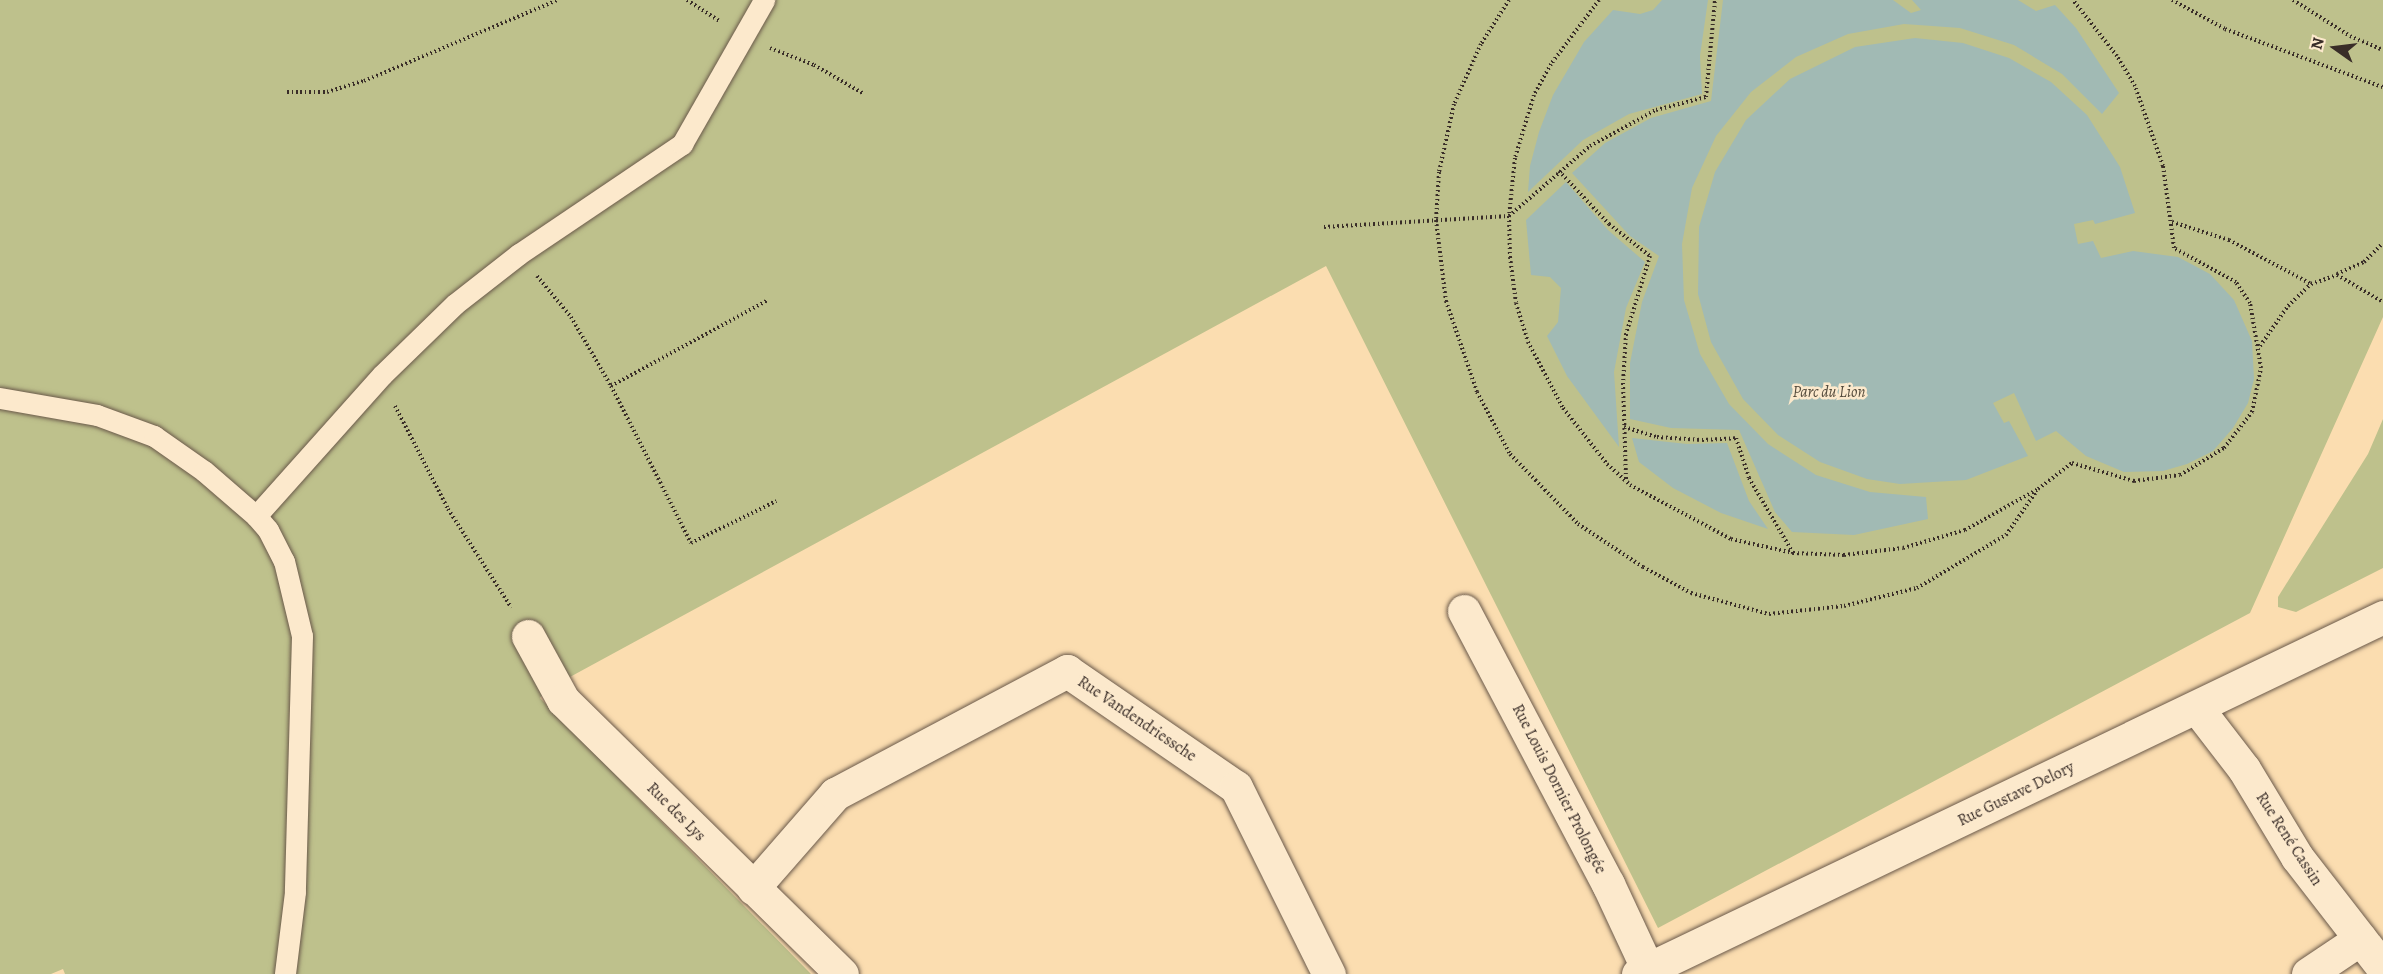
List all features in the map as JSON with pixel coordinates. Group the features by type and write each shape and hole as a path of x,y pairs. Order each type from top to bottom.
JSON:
{"street":[{"name":"Rue Louis Dornier Prolongée","path":"1464,611 1608,884 1645,972"},
{"name":"Rue Gustave Delory","path":"1645,972 2383,617"},
{"name":"Rue des Lys","path":"528,636 563,700 842,974"},
{"name":"Rue Vandendriessche","path":"753,888 835,794 1066,671 1236,787 1329,974"},
{"name":"Rue René Cassin","path":"2197,708 2244,769 2297,857 2383,968"},
{"path":"2308,974 2360,939"}],"lane":[{"path":"256,516 382,375 454,304 519,254 682,144 764,0"},
{"path":"0,398 97,415 154,436 188,458 256,516 277,544 284,561 302,636 295,892 285,974"}],"path":[{"path":"287,92 327,92 364,81 558,0"},
{"path":"687,0 741,38 814,65 864,94"},
{"path":"1509,0 1481,44 1454,104 1438,172 1436,220 1446,300 1477,393 1510,454 1578,524 1642,567 1691,593 1769,614 1844,606 1917,588 2006,536 2038,489"},
{"path":"1599,0 1551,64 1534,95 1515,158 1509,216 1516,303 1527,342 1563,408 1607,464 1626,481 1671,510 1731,539 1793,553 1876,554 1937,540 1991,518 2038,489 2072,463 2134,481 2180,475 2202,465 2224,448 2252,412 2261,368 2260,346 2250,303 2236,282 2174,248 2163,166 2135,86 2117,56 2073,0"},
{"path":"1324,226 1509,216 1590,146 1656,111 1706,97 1715,0"},
{"path":"2172,0 2225,29 2383,87"},
{"path":"2294,0 2350,36 2383,50"},
{"path":"1559,171 1610,224 1650,256 1626,334 1624,427 1626,481"},
{"path":"2172,222 2229,240 2311,284"},
{"path":"2260,346 2288,306 2311,284 2364,262 2383,243"},
{"path":"519,254 571,317 610,386 691,543 776,501"},
{"path":"2337,275 2383,302"},
{"path":"610,386 768,300"},
{"path":"382,375 405,430 448,509 528,636"},
{"path":"1624,427 1657,437 1702,440 1736,438 1749,478 1793,553"}],"green space":[{"name":"Parc du Lion","path":"0,0 2383,0 2383,317 2250,613 1658,928 1326,266 546,690 540,698 811,974 65,974 63,969 51,974 0,974"},
{"path":"2383,419 2383,568 2296,612 2278,607 2278,597 2368,454"}],"water":[{"path":"1662,0 1708,0 1700,56 1702,94 1629,114 1583,140 1528,192 1530,166 1539,132 1553,95 1584,42 1613,10 1640,14 1653,10"},
{"path":"1723,0 1893,0 1911,13 1921,10 1912,0 2018,0 2036,11 2055,5 2076,28 2119,93 2102,114 2062,74 2014,45 1960,28 1904,24 1848,34 1796,57 1751,92 1716,136 1692,188 1682,244 1684,300 1700,354 1729,404 1768,444 1816,475 1870,492 1926,497 1928,519 1854,535 1792,532 1775,512 1739,430 1671,428 1630,419 1630,363 1642,302 1659,256 1630,236 1572,173 1605,143 1651,118 1711,101"},
{"path":"1915,38 1963,43 2009,58 2051,82 2087,115 2120,167 2135,213 2095,224 2093,220 2074,224 2078,244 2093,241 2101,258 2133,251 2178,257 2210,274 2234,300 2252,341 2254,379 2248,403 2233,428 2213,451 2187,464 2163,471 2124,472 2086,456 2056,431 2036,441 2014,393 1993,403 2004,423 2009,421 2028,456 1966,480 1900,484 1867,479 1820,462 1778,435 1743,399 1711,342 1698,294 1699,227 1715,172 1746,120 1790,79 1855,47"},
{"path":"1566,182 1608,230 1645,262 1626,308 1614,372 1619,447 1567,376 1547,336 1558,322 1561,288 1550,277 1531,275 1526,220"},
{"path":"1632,438 1687,444 1727,443 1749,501 1768,529 1721,513 1673,488 1639,462"}]}
